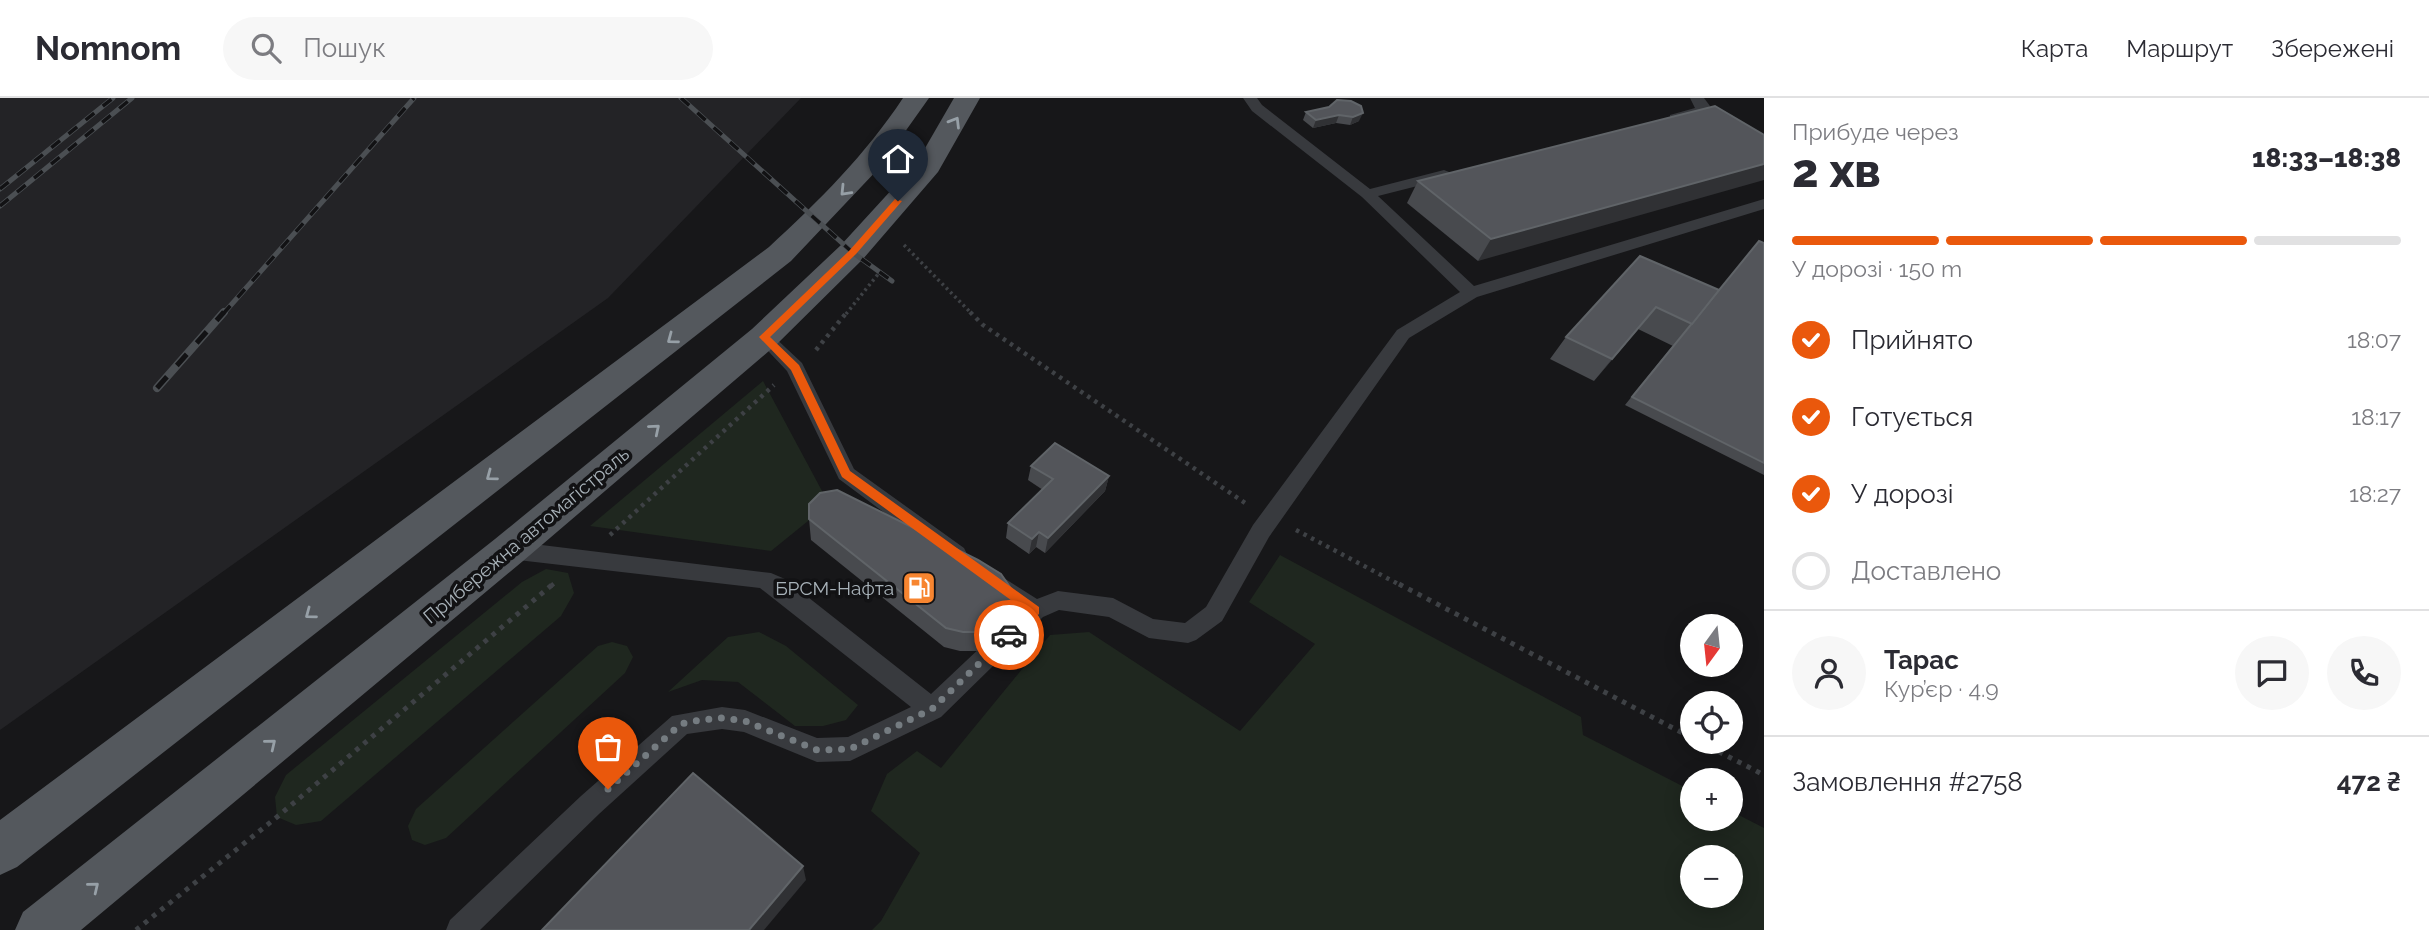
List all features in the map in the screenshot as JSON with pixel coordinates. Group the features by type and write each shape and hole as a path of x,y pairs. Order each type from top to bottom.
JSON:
{"main road":[{"path":"0,850 780,254 859,176 893,135 916,98"},
{"name":"Прибережна автомагістраль","path":"41,930 509,550 764,337 852,253 928,166 967,98"}],"lane":[{"path":"1250,98 1257,108 1367,194 1471,293"},
{"path":"1661,121 1700,111 1703,106 1697,98"},
{"path":"1367,194 1461,171"},
{"path":"460,930 590,805 681,724 722,718 745,721 817,750 850,749 932,709 1035,610 1058,600 1113,608 1149,628 1188,633 1214,614 1261,531 1403,334 1471,293 1764,204"},
{"path":"764,337 795,368 846,474 1035,610"},
{"path":"509,550 763,579 778,586 932,709"}],"path":[{"path":"1723,754 1764,775"}],"shaded area":[{"path":"0,98 801,98 608,298 0,730"},
{"path":"763,381 829,504 771,551 590,526"},
{"path":"1280,555 1581,717 1583,735 1680,785 1680,831 1743,831 1743,817 1764,828 1764,930 872,930 881,921 920,853 871,811 887,774 917,751 941,768 1050,635 1089,632 1240,731 1315,644 1249,602"},
{"path":"546,569 568,573 574,593 561,616 321,821 296,825 277,817 275,797 286,775 522,582"},
{"path":"759,632 786,646 858,705 846,720 823,726 795,726 738,682 702,680 668,692 728,637"},
{"path":"612,642 627,646 633,657 625,673 446,838 425,845 412,840 408,826 416,809 598,646"}],"building":[{"path":"1337,100 1351,101 1361,106 1363,113 1353,117 1339,115 1316,120 1306,112 1329,107"},
{"path":"1715,106 1764,135 1764,164 1491,239 1418,181"},
{"path":"1759,241 1764,243 1764,463 1632,397"},
{"path":"1640,256 1719,290 1692,324 1656,307 1612,359 1566,337"},
{"path":"1055,443 1109,476 1048,538 1039,532 1032,539 1008,523 1053,479 1031,466"},
{"path":"837,490 1001,574 1012,590 1010,605 1000,620 982,632 946,628 809,519 809,504 820,493"},
{"path":"693,773 803,866 749,930 542,930"}],"railway":[{"path":"0,189 113,98"},
{"path":"0,206 132,98"},
{"path":"223,314 414,98"},
{"path":"681,98 852,252 892,281"},
{"path":"157,388 224,312"}],"way so far":[{"path":"608,789 681,724 700,720 722,718 745,721 817,750 850,749 932,709 1009,635"}],"place":[{"name":"БРСМ-Нафта","path":"919,588"}],"route":[{"path":"898,201 852,253 764,337 795,368 846,474 1035,610 1009,635"}]}
